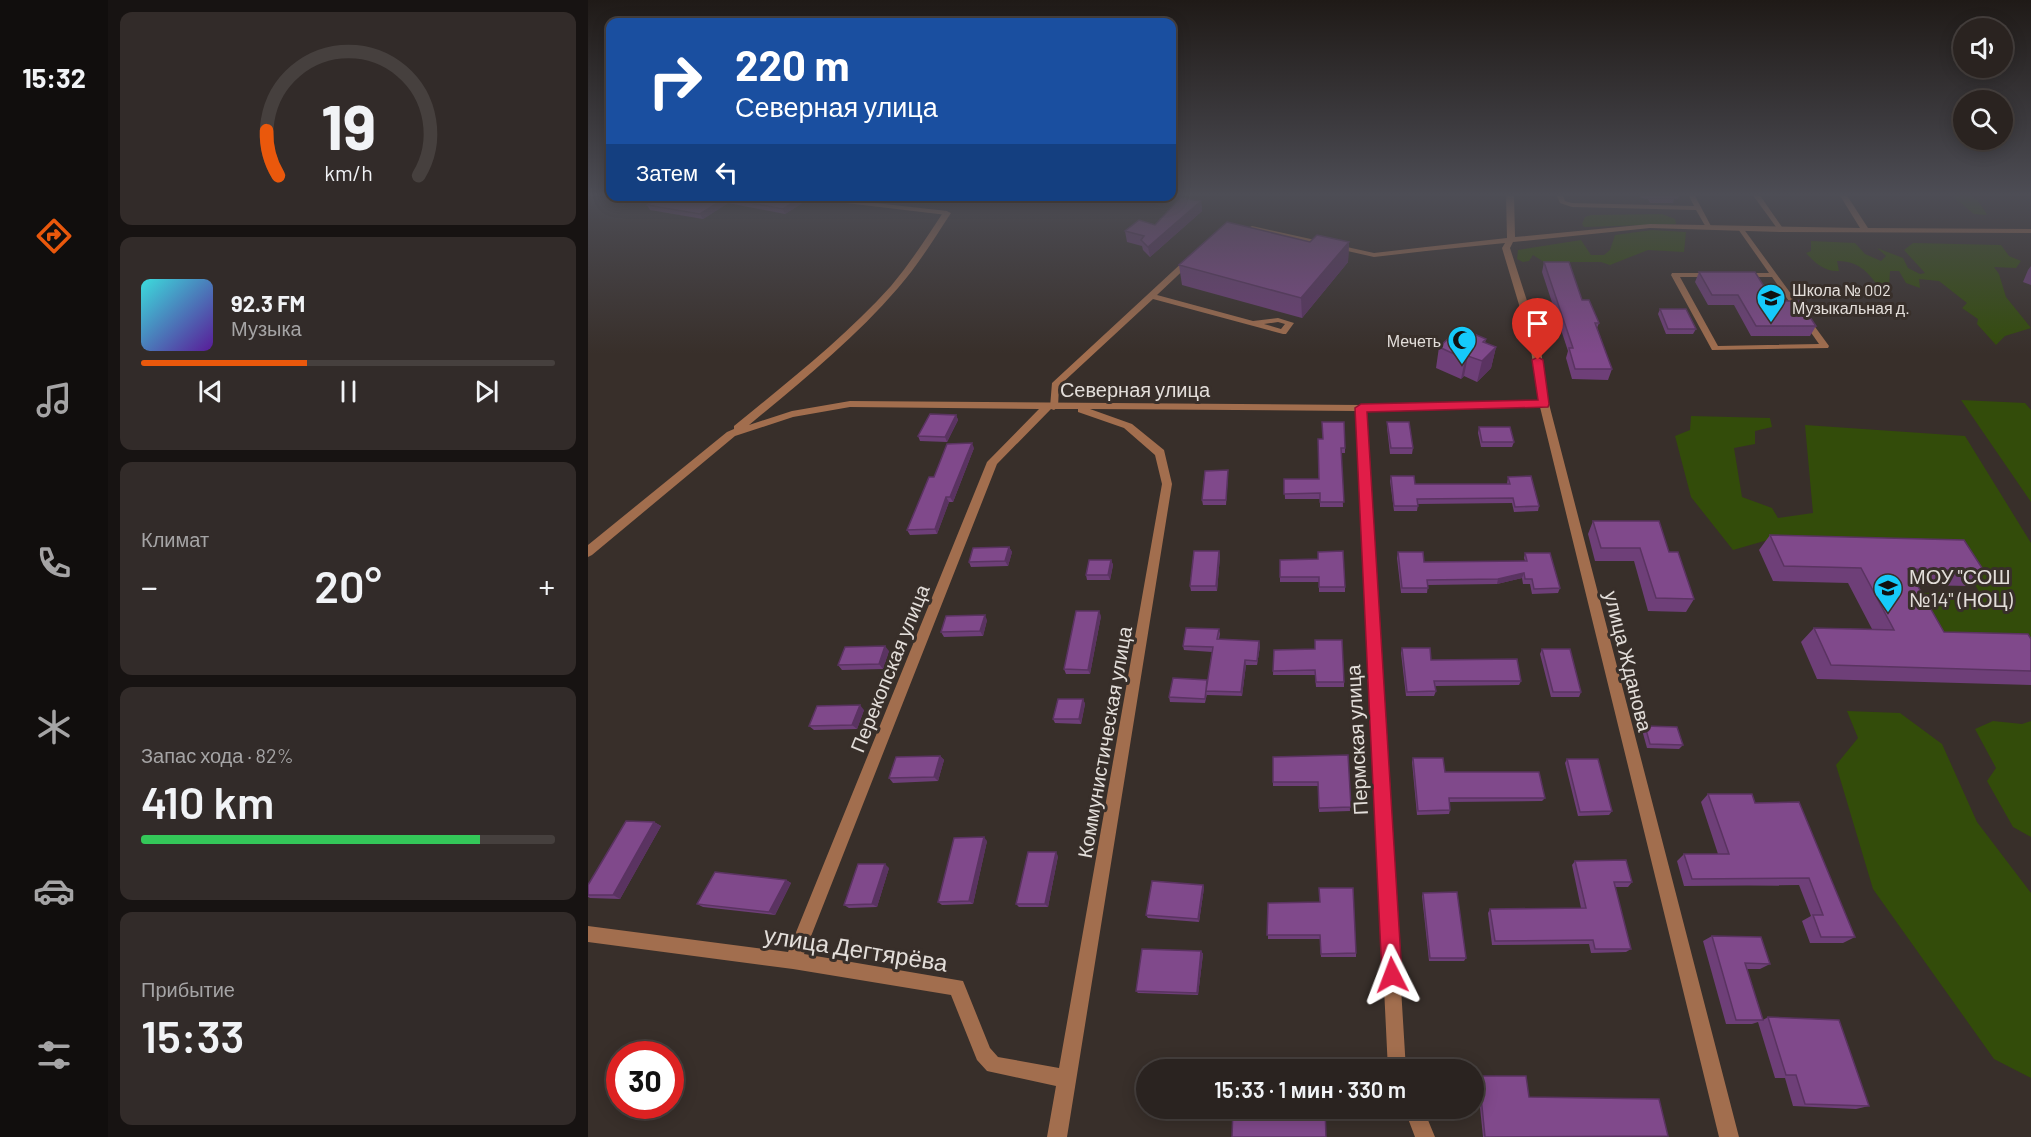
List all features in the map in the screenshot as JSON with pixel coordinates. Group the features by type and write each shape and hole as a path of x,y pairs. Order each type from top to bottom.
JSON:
{"street":[{"name":"Северная улица","path":"588,552 807,372 858,326 916,261 925,247"},
{"path":"1426,249 1444,247"},
{"name":"улица Жданова","path":"1507,247 1534,338 1544,404 1729,1137"},
{"name":"Северная улица","path":"731,434 792,414 850,404 1361,408 1544,404"},
{"name":"Коммунистическая улица","path":"1057,1137 1167,484 1160,453 1128,426 1072,406"},
{"name":"Перекопская улица","path":"793,961 992,462 1050,407"},
{"name":"Пермская улица","path":"1361,408 1396,1059"},
{"name":"улица Дегтярёва","path":"588,934 793,961 957,987 983,1054 993,1065 1067,1079"},
{"path":"1418,1119 1425,1137"}],"lane":[{"path":"1338,247 1374,255 1426,249"},
{"path":"1720,275 1675,275 1715,348 1825,346 1754,247"},
{"path":"1050,407 1055,385 1195,256"},
{"path":"1731,275 1775,275"},
{"path":"1152,296 1252,324"}],"green space":[{"path":"1537,247 1586,247 1591,255 1604,255 1611,247 1684,247 1684,252 1648,250 1610,265 1601,262 1544,262 1533,255 1529,261 1523,262 1517,259 1518,250"},
{"path":"1811,247 1859,247 1865,254 1881,261 1886,256 1877,248 1903,258 1908,268 1920,274 1925,273 1904,250 1908,247 2002,247 2009,256 2021,261 2016,268 1994,267 1999,274 2006,297 2031,328 2005,336 1996,345 1977,324 1978,319 1962,308 1967,303 1939,281 1919,279 1920,288 1906,283 1899,271 1890,271 1889,287 1878,286 1866,271 1851,263 1837,261 1839,271 1821,266 1806,253 1811,251"},
{"path":"1961,400 2025,403 2031,410 2031,502"},
{"path":"1691,416 1770,418 1772,427 1755,431 1755,444 1734,448 1742,497 1772,508 1778,518 1813,513 1805,425 1965,436 2031,543 2031,665 1940,643 1928,620 1922,593 1951,592 1982,597 1954,548 1778,537 1733,550 1691,497 1675,436 1690,430"},
{"path":"1847,711 1900,713 1942,744 1977,822 2031,893 2031,1078 1994,1059 1873,889 1836,765 1858,738"},
{"path":"1993,721 2022,724 2031,721 2031,837 2013,827 1987,781 1996,768 1975,729"}],"building":[{"path":"1199,247 1345,247 1301,298 1179,265"},
{"path":"1544,262 1569,262 1582,300 1589,300 1599,323 1595,323 1612,369 1575,369 1569,348 1573,348"},
{"path":"1699,272 1755,272 1773,301 1799,301 1816,326 1756,326 1738,295 1712,295"},
{"path":"1660,309 1686,309 1696,329 1668,329"},
{"path":"1460,328 1486,339 1483,342 1496,347 1482,361 1468,356 1465,359 1439,347"},
{"path":"930,414 956,415 945,437 918,436"},
{"path":"1322,422 1344,422 1345,448 1341,448 1344,502 1320,502 1320,493 1284,494 1284,479 1319,479 1318,439 1323,439"},
{"path":"1387,422 1409,422 1413,448 1391,448"},
{"path":"1479,427 1510,427 1514,442 1482,442"},
{"path":"972,443 950,497 946,497 935,529 907,530 929,477 934,477 947,444"},
{"path":"1228,470 1226,500 1202,500 1205,471"},
{"path":"1391,476 1414,476 1415,484 1510,484 1508,477 1531,476 1539,506 1515,507 1513,498 1417,499 1418,506 1394,506"},
{"path":"1593,521 1659,521 1669,552 1678,552 1694,599 1656,598 1640,548 1601,548"},
{"path":"1770,535 1964,540 1984,571 1908,569 1944,632 2028,634 2031,639 2031,671 1831,665 1814,628 1894,630 1861,568 1784,566"},
{"path":"1009,547 1005,561 969,562 973,548"},
{"path":"1194,551 1219,551 1216,586 1190,586"},
{"path":"1343,551 1345,587 1319,587 1319,577 1280,577 1280,560 1318,559 1318,552"},
{"path":"1398,552 1423,552 1424,562 1527,561 1525,553 1550,553 1560,588 1534,589 1532,579 1525,579 1524,573 1498,579 1427,580 1428,588 1402,588"},
{"path":"1089,560 1111,560 1108,575 1086,575"},
{"path":"1076,611 1099,611 1088,670 1064,669"},
{"path":"985,615 980,631 941,632 946,616"},
{"path":"1186,628 1219,629 1217,639 1259,641 1257,661 1245,660 1241,692 1206,691 1213,647 1183,646"},
{"path":"1315,640 1342,640 1344,682 1316,682 1315,670 1273,671 1274,650 1315,649"},
{"path":"885,646 879,664 838,665 845,647"},
{"path":"1402,648 1430,648 1431,660 1517,659 1521,681 1434,681 1436,691 1407,692"},
{"path":"1542,649 1570,649 1581,692 1553,692"},
{"path":"1173,678 1207,680 1205,699 1169,697"},
{"path":"1058,699 1083,699 1079,719 1053,719"},
{"path":"860,705 852,725 809,726 817,706"},
{"path":"1645,726 1677,727 1683,745 1650,744"},
{"path":"1348,755 1351,807 1319,808 1318,782 1273,782 1273,757"},
{"path":"940,756 934,777 889,778 896,757"},
{"path":"1413,758 1443,758 1445,772 1539,772 1545,798 1449,798 1450,810 1418,811"},
{"path":"1567,759 1598,759 1612,811 1580,812"},
{"path":"1708,794 1752,794 1755,803 1799,802 1855,937 1821,937 1813,915 1823,915 1809,878 1692,879 1684,854 1729,854"},
{"path":"626,821 654,822 613,895 588,895 588,885"},
{"path":"984,837 969,901 938,902 954,838"},
{"path":"1028,852 1056,852 1045,904 1016,904"},
{"path":"1626,860 1632,882 1614,882 1631,949 1595,949 1593,940 1495,941 1490,909 1586,908 1575,861"},
{"path":"858,864 885,864 872,904 844,905"},
{"path":"715,872 786,880 769,912 697,904"},
{"path":"1152,881 1203,885 1198,919 1146,915"},
{"path":"1319,888 1353,888 1356,953 1321,954 1320,935 1267,935 1268,903 1320,902"},
{"path":"1457,892 1466,958 1430,958 1423,893"},
{"path":"1712,936 1761,937 1770,964 1745,963 1763,1020 1736,1020"},
{"path":"1142,949 1201,951 1197,993 1136,991"},
{"path":"1768,1017 1839,1020 1869,1106 1805,1104 1796,1075 1786,1075"},
{"path":"1484,1076 1526,1076 1529,1097 1659,1099 1668,1136 1485,1137"},
{"path":"1233,1119 1325,1119 1326,1137 1232,1137"}],"place":[{"name":"Школа № 002 Музыкальная д.","path":"1771,324"},
{"name":"Мечеть","path":"1462,366"},
{"name":"МОУ \"СОШ №14\" (НОЦ)","path":"1888,614"}],"route":[{"path":"1392,975 1361,408 1544,404 1538,360"}]}
